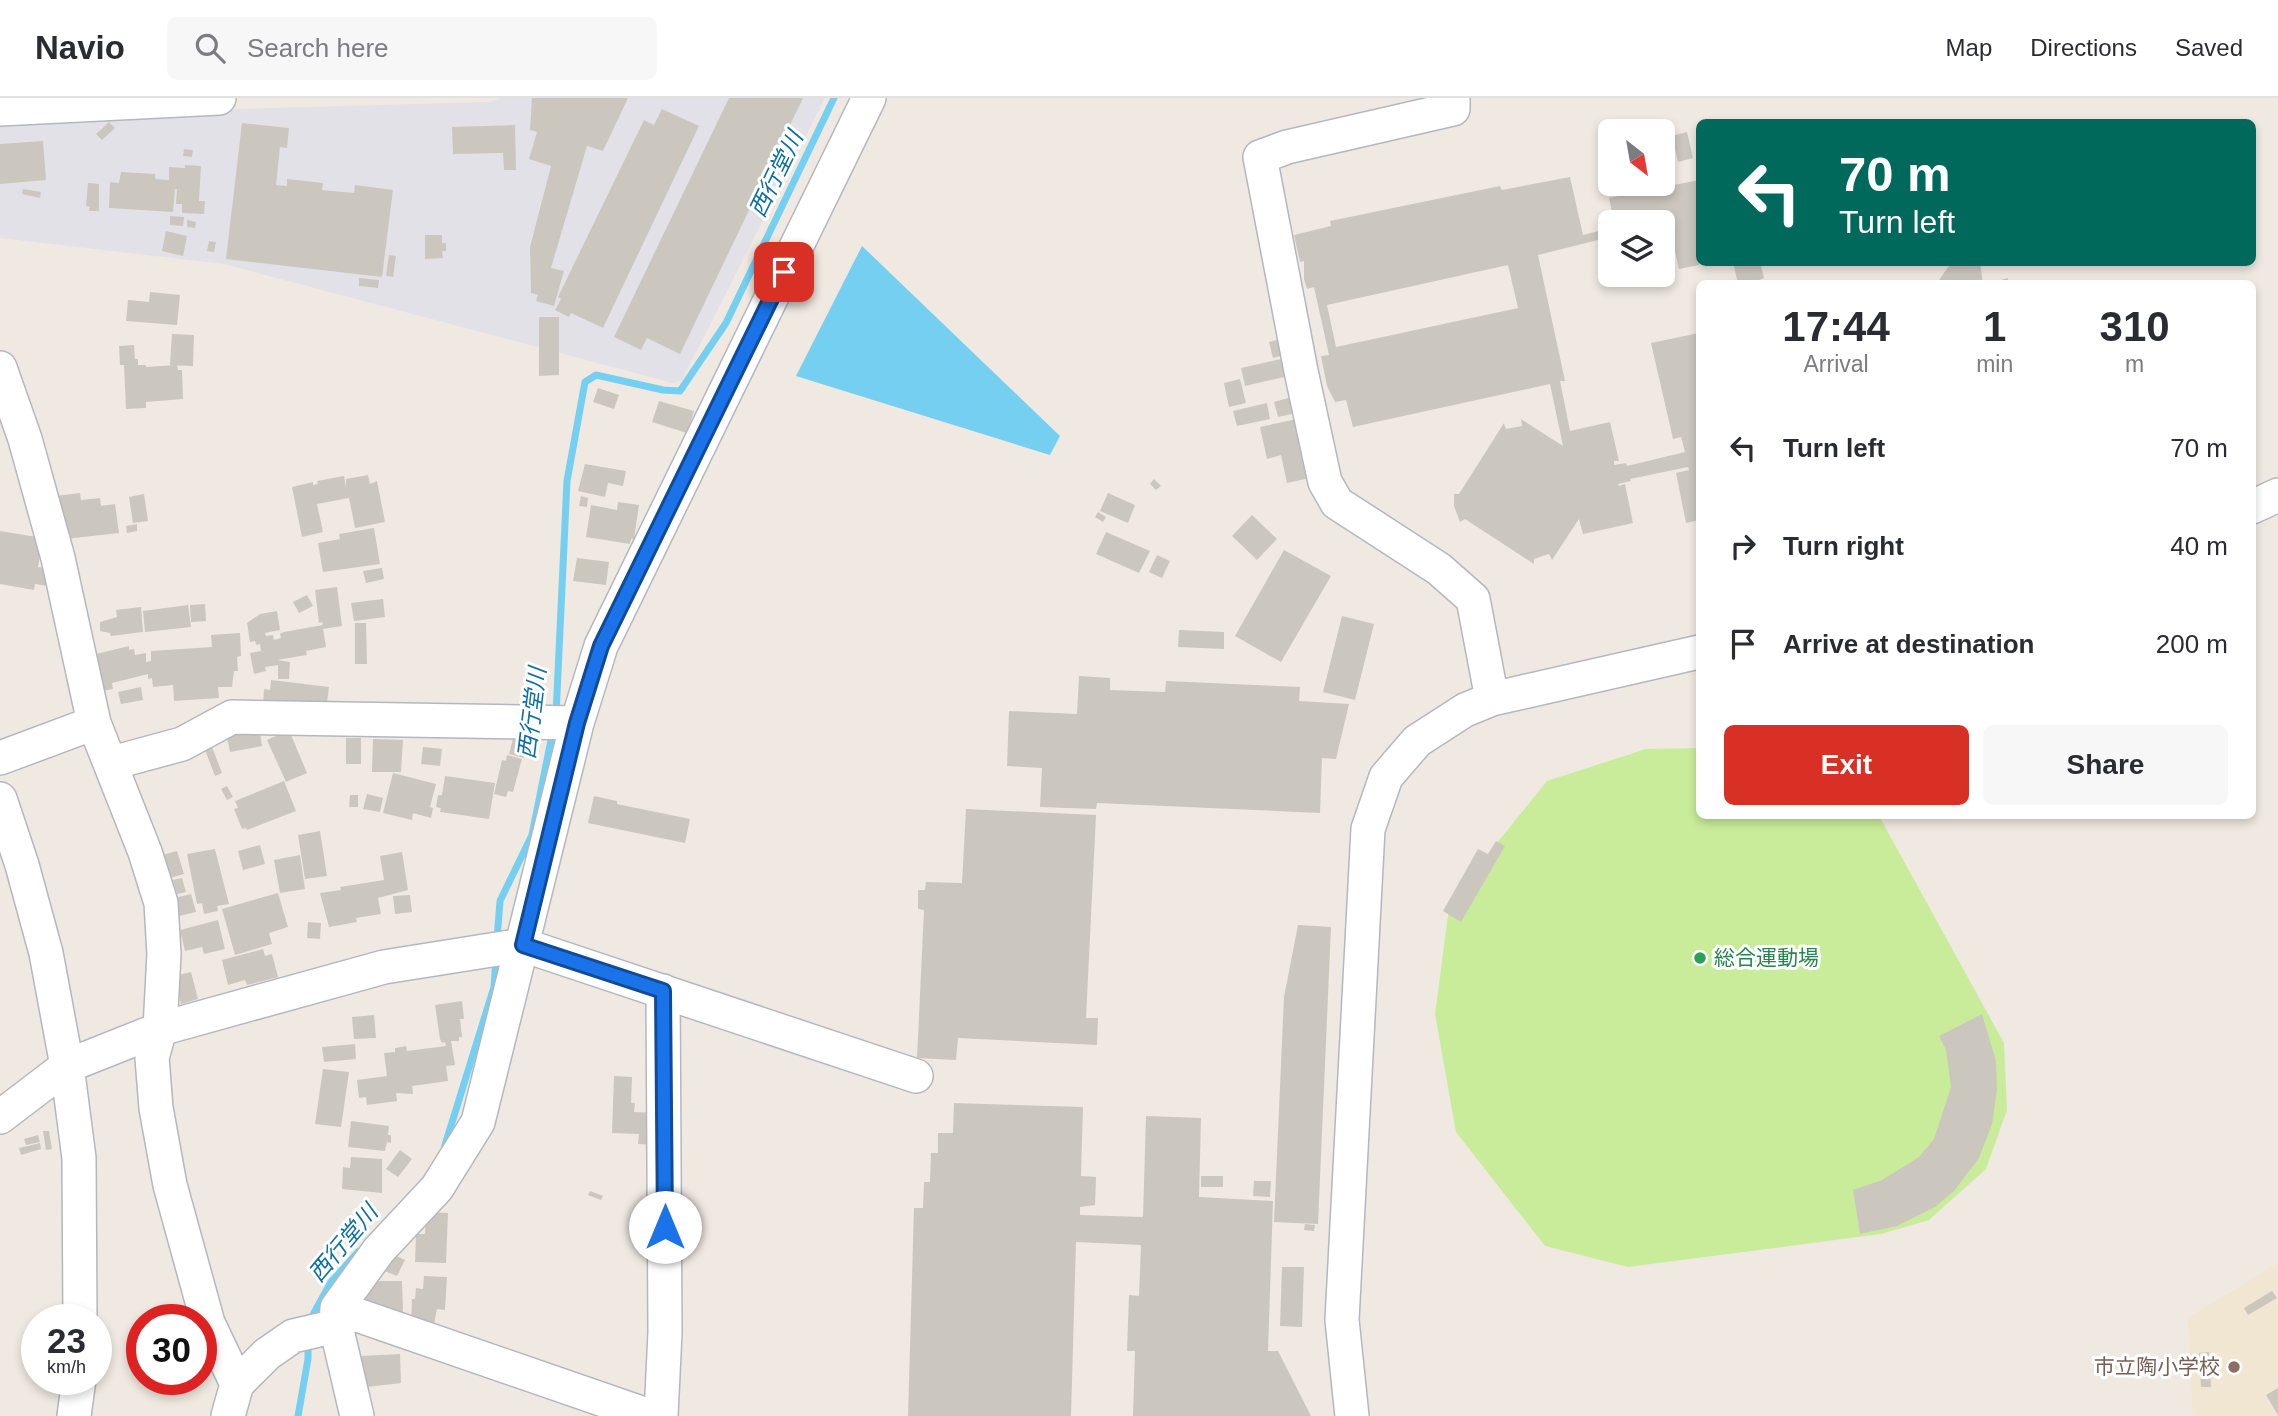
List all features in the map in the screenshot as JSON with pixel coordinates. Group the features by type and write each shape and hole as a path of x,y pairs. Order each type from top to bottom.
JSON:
{"street":[{"path":"0,109 219,98"},
{"path":"228,1416 237,1384 267,1354 293,1336 337,1317 379,1250 437,1188 478,1122 505,947 561,723 869,98"},
{"path":"1453,98 1453,109 1287,147 1260,157 1325,482 1337,503 1439,569 1473,599 1492,699"},
{"path":"0,368 25,439 54,545 94,723 145,852 160,903 164,954 160,1029 152,1058 156,1108 170,1185 208,1323 237,1384"},
{"path":"2256,505 2278,495"},
{"path":"1352,1416 1342,1320 1368,830 1386,777 1417,741 1465,710 1492,699 1696,653"},
{"path":"111,763 182,744 232,717 561,723"},
{"path":"0,758 94,723"},
{"path":"0,799 46,953 67,1066 79,1158 80,1304"},
{"path":"0,1117 67,1066 160,1029 384,967 505,947 663,991 916,1076"},
{"path":"661,1416 665,1332 663,991"},
{"path":"337,1317 357,1416"},
{"path":"337,1317 650,1416"},
{"path":"74,1416 77,1395"}],"shaded area":[{"path":"500,98 825,98 682,380 673,383 224,264 0,238 0,123 240,109 488,102"},
{"name":"市立陶小学校","path":"2278,1263 2278,1416 2193,1416 2188,1318"}],"green space":[{"name":"総合運動場","path":"1696,748 1696,819 1881,819 2004,1043 2007,1110 1986,1169 1929,1220 1881,1234 1628,1267 1545,1246 1456,1132 1435,1014 1450,901 1547,781 1646,749"}],"water":[{"path":"862,246 1060,436 1050,455 796,376"}],"building":[{"path":"532,98 628,98 603,151 587,146 551,268 564,271 554,306 536,301 538,295 531,293 530,247 551,166 529,159 537,132 530,130"},
{"path":"729,98 803,98 680,354 647,338 641,350 614,337"},
{"path":"662,109 699,126 603,328 571,313 569,317 555,310 561,299 558,297 644,120 654,125"},
{"path":"109,122 115,128 102,140 96,134"},
{"path":"242,123 289,128 287,148 280,147 276,185 287,186 287,179 323,183 322,190 354,193 355,185 393,190 382,277 226,259"},
{"path":"515,125 516,170 504,170 503,153 453,154 452,127"},
{"path":"1687,132 1693,158 1678,162 1675,135"},
{"path":"43,141 46,180 0,184 0,144"},
{"path":"184,149 193,150 192,157 183,156"},
{"path":"185,165 201,166 199,201 205,201 204,214 182,213 182,204 176,204 177,189 173,212 109,208 110,182 119,183 121,172 155,174 155,179 169,180 169,167 185,168"},
{"path":"1570,177 1583,235 1598,231 1598,240 1538,255 1565,381 1560,381 1570,431 1610,422 1619,461 1614,461 1614,465 1626,463 1627,466 1685,452 1681,437 1673,439 1651,343 1696,334 1696,521 1686,523 1676,473 1689,470 1688,467 1618,484 1625,484 1633,523 1583,534 1579,519 1552,560 1549,554 1534,559 1534,564 1465,519 1460,522 1454,506 1454,494 1459,494 1504,423 1506,429 1522,426 1521,419 1563,446 1550,384 1353,427 1346,400 1335,402 1327,386 1321,356 1329,355 1314,287 1307,289 1304,261 1300,262 1294,235 1331,226 1330,221 1500,186 1502,190","holes":["1508,265 1518,308 1336,347 1327,305"]},
{"path":"1696,181 1696,266 1679,269 1675,251 1675,210 1612,210 1609,198 1675,196 1675,185"},
{"path":"88,183 99,184 99,211 89,211 90,207 86,206"},
{"path":"23,189 41,192 40,198 22,194"},
{"path":"170,216 184,217 183,226 170,225"},
{"path":"187,220 196,222 195,228 187,227"},
{"path":"166,231 187,236 183,256 162,251"},
{"path":"425,235 442,235 442,243 446,243 446,251 442,251 443,258 425,259"},
{"path":"209,241 216,242 214,252 207,251"},
{"path":"389,255 396,256 393,277 386,276"},
{"path":"1734,266 1761,266 1764,278 1737,280"},
{"path":"1981,266 1982,280 1939,280 1948,267"},
{"path":"359,278 379,280 378,288 359,286"},
{"path":"150,292 180,295 177,325 126,321 128,300 149,302"},
{"path":"539,317 559,317 559,375 539,376"},
{"path":"172,334 194,335 193,366 170,365"},
{"path":"1280,339 1284,355 1273,358 1269,342"},
{"path":"134,345 138,365 177,365 178,370 182,370 183,399 146,402 146,408 126,409 124,365 120,365 119,346"},
{"path":"1285,358 1289,376 1245,386 1241,368"},
{"path":"1240,379 1246,403 1229,407 1224,383"},
{"path":"598,388 619,395 614,409 593,402"},
{"path":"1292,397 1296,413 1278,417 1274,402"},
{"path":"659,401 694,411 687,433 652,422"},
{"path":"1267,403 1270,419 1237,426 1233,411"},
{"path":"1297,419 1310,478 1287,483 1281,455 1267,459 1260,427"},
{"path":"585,464 626,471 623,486 608,483 605,497 578,491"},
{"path":"368,475 370,484 377,481 385,522 355,528 349,498 317,504 323,532 302,537 292,487 313,482 313,485 318,484 317,481 344,476 346,488 346,479"},
{"path":"1154,479 1161,486 1156,490 1150,484"},
{"path":"80,493 81,500 100,498 101,506 115,504 119,533 56,540 55,496"},
{"path":"1108,493 1135,505 1128,523 1100,511"},
{"path":"144,494 148,521 133,523 129,497"},
{"path":"581,496 588,498 587,507 579,506"},
{"path":"618,502 639,505 634,539 631,539 630,544 586,537 591,505 617,510"},
{"path":"1098,512 1106,517 1103,522 1095,517"},
{"path":"1252,515 1277,539 1257,560 1232,536"},
{"path":"137,524 137,531 127,533 126,526"},
{"path":"374,528 380,564 323,572 318,543 340,539 339,534"},
{"path":"0,531 43,538 38,567 51,569 48,586 35,584 34,590 0,584"},
{"path":"1106,532 1150,551 1139,573 1096,554"},
{"path":"1284,550 1331,576 1281,662 1235,636"},
{"path":"1157,555 1170,561 1162,578 1149,572"},
{"path":"577,558 609,562 606,585 573,581"},
{"path":"382,568 384,579 366,583 363,571"},
{"path":"337,587 342,626 323,629 326,647 306,651 307,655 277,660 290,662 289,679 278,679 278,665 265,667 266,671 254,674 250,653 261,651 260,644 250,642 247,623 260,614 277,611 280,630 265,633 266,636 273,635 274,640 281,638 280,634 284,632 323,625 322,622 319,623 315,590"},
{"path":"307,595 313,606 299,613 293,602"},
{"path":"383,599 385,617 354,621 351,603"},
{"path":"205,604 206,621 191,622 190,605"},
{"path":"188,605 191,627 145,632 143,611"},
{"path":"141,607 143,632 111,636 110,633 100,631 100,622 117,617 116,610"},
{"path":"1342,616 1374,624 1355,700 1323,692"},
{"path":"355,623 366,623 367,664 355,664"},
{"path":"1179,630 1224,632 1224,649 1178,647"},
{"path":"240,633 241,656 237,657 238,671 234,671 232,687 218,687 219,698 174,701 173,685 153,687 152,678 148,679 148,674 112,683 113,689 98,692 92,655 129,646 129,650 134,649 135,655 146,653 146,662 151,661 151,651 212,647 211,635"},
{"path":"1079,676 1110,678 1110,690 1165,692 1166,681 1300,687 1299,701 1349,704 1336,759 1322,758 1320,813 1097,803 1096,809 1040,807 1042,768 1007,766 1009,711 1077,714"},
{"path":"271,680 329,687 326,711 263,704 264,689 270,690"},
{"path":"141,687 143,700 121,704 118,692"},
{"path":"259,726 262,746 230,752 226,732"},
{"path":"289,730 307,773 286,782 267,740"},
{"path":"514,735 529,739 524,758 509,754"},
{"path":"346,738 361,738 361,764 346,764"},
{"path":"209,739 222,773 215,776 202,742"},
{"path":"373,739 403,740 401,772 372,772"},
{"path":"423,747 442,749 440,766 421,764"},
{"path":"507,755 522,759 513,792 508,791 506,797 494,794 502,760 506,761"},
{"path":"393,773 436,784 430,807 433,808 431,818 413,813 412,820 383,813"},
{"path":"445,776 495,783 489,819 440,812 441,808 436,807 438,795 442,795"},
{"path":"284,781 296,811 247,830 242,829 234,809 238,808 235,801"},
{"path":"227,786 233,797 227,800 221,789"},
{"path":"367,794 383,798 380,812 363,809"},
{"path":"350,795 358,795 358,807 349,807"},
{"path":"594,796 617,801 617,804 690,819 685,843 588,823"},
{"path":"966,809 1096,815 1086,1018 1098,1018 1097,1045 958,1038 956,1060 917,1058 924,910 918,909 918,890 925,890 926,882 962,883"},
{"path":"320,831 327,876 305,879 298,835"},
{"path":"1496,841 1505,846 1461,922 1443,911 1478,849 1488,854"},
{"path":"260,845 265,864 243,870 238,851"},
{"path":"215,849 229,904 217,906 218,911 204,914 202,903 197,904 187,854"},
{"path":"177,851 184,874 163,880 155,857"},
{"path":"402,852 408,890 378,898 381,914 356,918 357,922 329,927 320,893 384,880 380,856"},
{"path":"300,855 305,889 280,893 274,860"},
{"path":"182,878 186,892 177,894 173,880"},
{"path":"278,893 288,927 269,933 272,944 235,955 222,909"},
{"path":"191,894 196,912 175,917 171,899"},
{"path":"410,895 412,912 395,914 393,896"},
{"path":"218,920 225,949 204,954 202,947 185,951 180,930"},
{"path":"308,922 321,923 320,939 307,938"},
{"path":"1298,925 1331,927 1318,1224 1274,1222 1284,997"},
{"path":"263,949 265,956 272,954 278,977 247,985 245,980 228,985 222,960"},
{"path":"191,972 198,999 181,1004 175,976"},
{"path":"462,1001 462,1037 459,1037 459,1041 451,1041 455,1065 446,1066 448,1081 412,1086 413,1094 396,1093 397,1101 367,1105 366,1097 359,1098 357,1080 387,1076 384,1053 395,1052 395,1048 406,1046 407,1051 446,1046 440,1039 435,1005"},
{"path":"1982,1014 1996,1061 1997,1090 1992,1124 1979,1158 1954,1191 1935,1207 1897,1226 1860,1234 1853,1190 1882,1180 1919,1157 1934,1139 1951,1087 1946,1050 1939,1036"},
{"path":"374,1015 376,1038 354,1039 352,1017"},
{"path":"355,1044 356,1059 324,1062 322,1047"},
{"path":"323,1069 349,1072 341,1127 315,1124"},
{"path":"614,1076 632,1077 631,1103 635,1103 634,1112 657,1113 653,1145 638,1144 639,1134 612,1133"},
{"path":"954,1103 1083,1107 1081,1176 1096,1177 1095,1205 1080,1207 1080,1215 1143,1217 1146,1116 1201,1118 1199,1197 1273,1201 1268,1351 1278,1351 1311,1416 1133,1416 1135,1351 1127,1351 1129,1295 1139,1296 1141,1245 1076,1242 1071,1416 908,1416 914,1208 923,1208 924,1182 930,1182 931,1153 938,1153 938,1133 953,1133"},
{"path":"351,1121 389,1126 391,1143 387,1142 385,1151 348,1147"},
{"path":"43,1131 49,1131 52,1149 46,1150"},
{"path":"38,1135 40,1142 26,1145 24,1139"},
{"path":"40,1143 41,1149 21,1155 19,1148"},
{"path":"400,1150 412,1159 398,1177 386,1169"},
{"path":"351,1157 382,1159 382,1193 342,1189 343,1167 350,1168"},
{"path":"1201,1176 1223,1176 1223,1187 1201,1187"},
{"path":"1254,1181 1271,1181 1270,1197 1253,1196"},
{"path":"590,1191 603,1196 601,1200 588,1195"},
{"path":"426,1212 448,1213 446,1263 415,1262 416,1234 425,1234"},
{"path":"1305,1224 1315,1225 1314,1231 1304,1230"},
{"path":"390,1253 405,1260 397,1276 382,1270"},
{"path":"1282,1267 1304,1267 1302,1327 1280,1326"},
{"path":"424,1276 447,1277 445,1310 437,1309 433,1329 411,1325 412,1299 415,1299 416,1288 423,1289"},
{"path":"372,1281 402,1281 403,1312 372,1312 364,1308 367,1285"},
{"path":"2272,1291 2277,1298 2248,1315 2244,1308"},
{"path":"2209,1352 2211,1387 2201,1387 2199,1353"},
{"path":"400,1354 401,1383 367,1387 361,1356"},
{"path":"2278,1388 2278,1415 2266,1395"}],"waterway":[{"name":"西行堂川","path":"556,715 567,481 585,382 596,375 663,390 680,391 726,323 834,98"},
{"name":"西行堂川","path":"497,939 500,901 532,835 553,730"},
{"name":"西行堂川","path":"445,1145 494,987 496,958"},
{"name":"西行堂川","path":"309,1322 331,1282 358,1252"},
{"name":"西行堂川","path":"298,1416 308,1359 308,1340"}],"place":[{"name":"総合運動場","path":"1700,958"},
{"name":"市立陶小学校","path":"2234,1367"}],"route":[{"path":"665,1227 663,991 523,945 577,723 601,646 784,272"}]}
